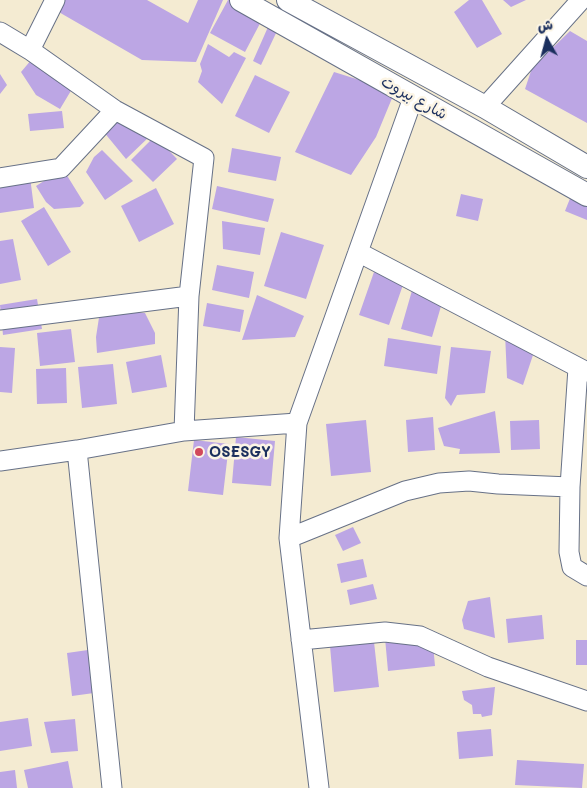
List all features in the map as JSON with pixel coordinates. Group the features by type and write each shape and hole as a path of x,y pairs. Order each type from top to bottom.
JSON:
{"main road":[{"name":"شارع بيروت","path":"240,0 587,195"},
{"name":"شارع بيروت","path":"302,3 583,165"},
{"path":"567,184 583,165"}],"street":[{"path":"30,50 56,0"},
{"path":"485,107 582,0"},
{"path":"0,32 30,50 115,110 204,158 189,296 184,431"},
{"path":"319,788 289,538 297,423 414,98"},
{"path":"0,178 61,168 115,110"},
{"path":"358,252 582,370 570,488 569,552 572,567 587,576"},
{"path":"0,320 189,296"},
{"path":"0,460 77,450 184,431 297,423"},
{"path":"77,450 112,788"},
{"path":"289,538 405,492 439,483 469,481 570,488"},
{"path":"301,640 385,632 420,636 488,668 587,701"}],"building":[{"path":"63,0 147,0 188,23 198,0 223,0 196,62 142,60 57,11"},
{"path":"228,0 244,0 266,12 245,52 210,33"},
{"path":"469,0 482,0 502,34 477,48 454,12"},
{"path":"503,0 526,0 511,7"},
{"path":"268,27 277,31 261,65 253,61"},
{"path":"570,31 587,41 587,123 525,89 532,68"},
{"path":"208,44 229,57 234,52 246,58 222,104 198,82 202,71 200,64"},
{"path":"32,59 75,84 60,109 36,95 21,72"},
{"path":"334,72 395,91 376,137 351,175 295,152"},
{"path":"0,74 7,85 0,94"},
{"path":"255,75 290,92 269,133 235,116"},
{"path":"62,111 64,128 30,131 28,114"},
{"path":"113,121 150,136 126,159 103,131"},
{"path":"155,136 177,159 153,182 131,160"},
{"path":"232,148 281,157 276,181 228,172"},
{"path":"102,150 133,181 105,200 86,172 94,157"},
{"path":"29,169 34,208 0,213 0,173"},
{"path":"63,169 84,203 80,207 54,209 46,202 36,186"},
{"path":"217,186 274,199 268,222 212,209"},
{"path":"156,188 174,224 139,242 121,206"},
{"path":"573,191 587,197 587,220 565,211"},
{"path":"461,194 483,199 478,221 456,216"},
{"path":"44,207 71,252 48,266 21,221"},
{"path":"222,221 265,228 260,255 223,249"},
{"path":"281,232 324,245 306,299 264,286"},
{"path":"13,239 21,280 0,284 0,241"},
{"path":"217,265 254,272 249,298 212,290"},
{"path":"374,272 404,282 389,325 359,315"},
{"path":"413,287 444,296 432,337 401,329"},
{"path":"257,295 304,316 295,337 242,340"},
{"path":"37,299 42,329 3,335 0,305"},
{"path":"207,303 244,310 240,332 203,326"},
{"path":"100,311 145,313 155,333 155,344 97,353 96,337"},
{"path":"71,329 75,362 40,366 37,333"},
{"path":"505,333 535,349 523,385 507,378"},
{"path":"388,338 441,346 437,374 384,366"},
{"path":"0,347 15,348 12,393 0,392"},
{"path":"451,347 491,351 485,393 457,395 451,406 445,398"},
{"path":"161,355 167,387 132,393 126,362"},
{"path":"113,364 117,404 82,408 78,367"},
{"path":"66,368 67,403 37,404 36,369"},
{"path":"495,411 500,453 459,454 460,449 444,446 438,428"},
{"path":"433,417 435,450 408,452 406,420"},
{"path":"366,420 371,472 331,476 326,424"},
{"path":"539,420 540,449 511,450 510,421"},
{"path":"236,437 275,441 271,486 232,483"},
{"path":"194,440 229,444 223,495 188,491"},
{"path":"353,527 361,543 343,551 335,535"},
{"path":"363,559 367,577 341,583 337,564"},
{"path":"373,584 377,599 350,605 347,590"},
{"path":"490,597 495,638 464,629 462,620 468,601"},
{"path":"542,615 544,639 508,643 506,619"},
{"path":"432,633 435,666 388,671 385,638"},
{"path":"576,640 587,640 587,665 576,665"},
{"path":"374,642 379,687 334,692 330,646"},
{"path":"88,650 94,693 72,696 67,653"},
{"path":"495,687 492,715 482,717 481,714 473,714 472,705 464,700 462,691"},
{"path":"28,718 32,746 0,751 0,722"},
{"path":"75,719 78,751 51,753 44,722"},
{"path":"491,729 493,756 459,759 457,732"},
{"path":"517,760 584,764 582,788 515,785"},
{"path":"68,761 73,788 28,788 24,770"},
{"path":"15,770 17,788 0,788 0,772"}],"place":[{"name":"OSESGY","path":"199,452"}]}
